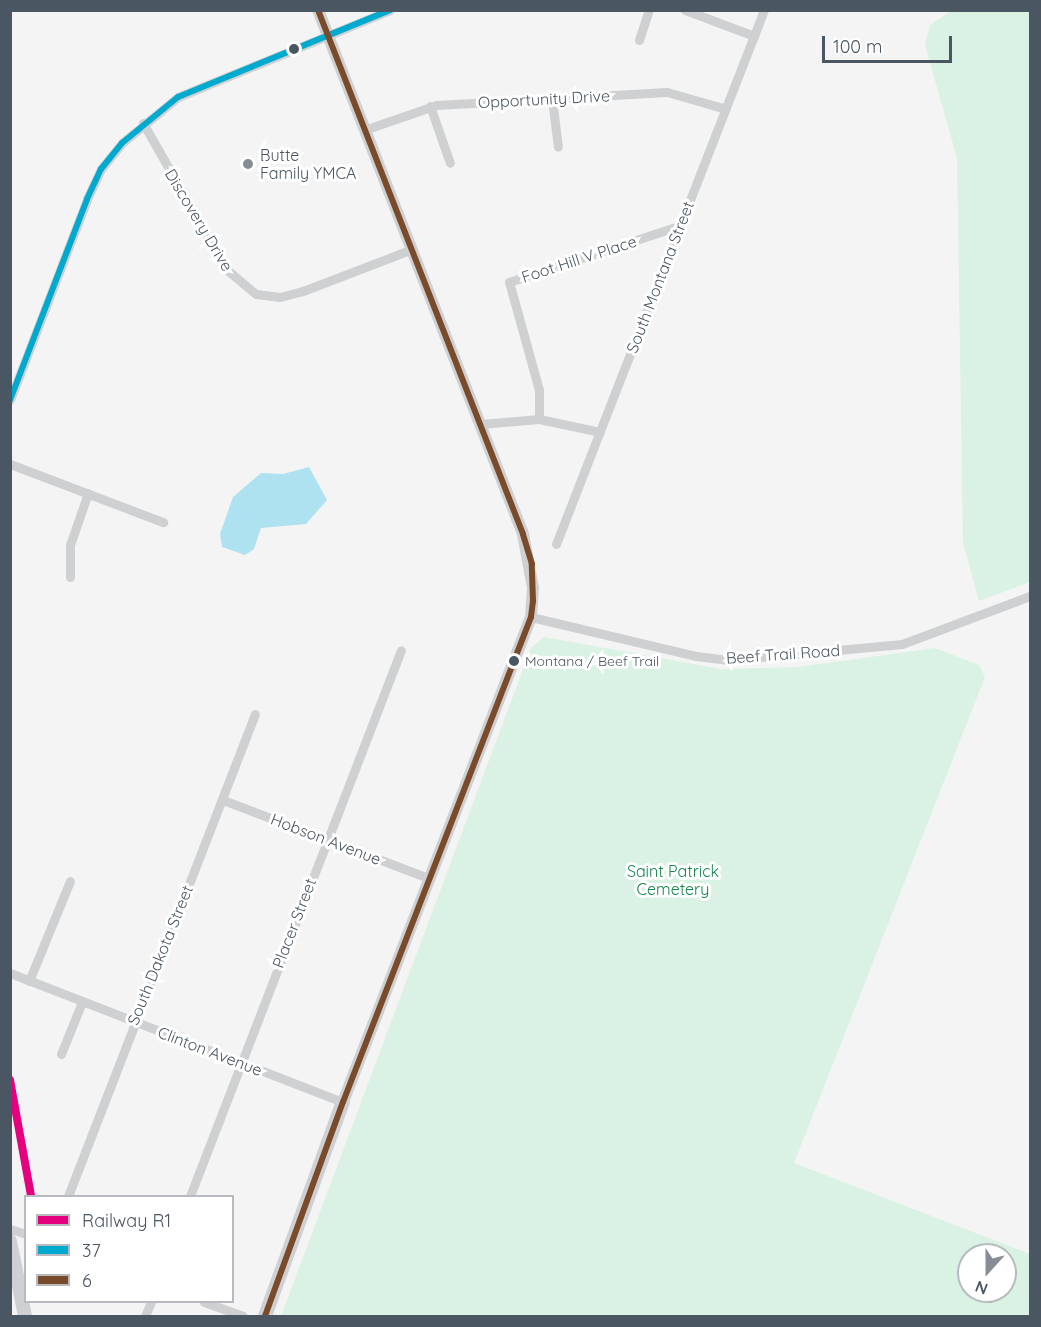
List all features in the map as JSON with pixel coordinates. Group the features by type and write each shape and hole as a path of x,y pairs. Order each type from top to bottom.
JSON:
{"main road":[{"path":"265,1317 342,1102"},
{"path":"10,1241 25,1317"}],"street":[{"path":"318,10 410,250 481,424 531,564 531,617 342,1102"},
{"path":"10,400 87,199 101,169 142,123 189,92 390,10"},
{"path":"639,40 649,10"},
{"path":"685,10 754,36"},
{"name":"South Montana Street","path":"556,544 764,10"},
{"name":"Opportunity Drive","path":"364,130 429,106 667,92 726,109"},
{"path":"552,99 558,147"},
{"path":"429,106 450,163"},
{"name":"Discovery Drive","path":"142,123 226,269 256,294 280,297 303,291 410,250"},
{"name":"Foot Hill V Place","path":"539,419 539,390 508,282 681,225"},
{"path":"481,424 539,419 600,432"},
{"path":"10,464 163,522"},
{"path":"70,577 70,545 88,493"},
{"name":"Beef Trail Road","path":"531,617 696,656 729,660 902,644 1030,596"},
{"name":"Placer Street","path":"191,1195 325,839 400,650"},
{"name":"South Dakota Street","path":"69,1195 255,714"},
{"name":"Hobson Avenue","path":"223,800 428,878"},
{"path":"29,981 70,881"},
{"name":"Clinton Avenue","path":"10,973 342,1102"},
{"path":"61,1054 82,1002"},
{"path":"145,1317 151,1303"},
{"path":"207,1303 243,1317"}],"green space":[{"path":"951,11 1030,11 1030,582 979,601 963,542 957,158 925,45 930,25"},
{"name":"Saint Patrick Cemetery","path":"544,637 721,669 799,667 935,648 979,665 985,677 794,1163 1001,1243 957,1243 957,1303 1017,1303 1017,1249 1030,1254 1030,1316 281,1316 531,648"}],"water":[{"path":"309,467 327,500 306,524 261,528 254,549 245,555 222,547 220,534 233,497 261,473 283,474"}],"rail line":[{"name":"R1","path":"10,1080 31,1195"}],"transit line":[{"name":"6","path":"265,1316 343,1102 531,617 533,601 532,564 523,534 318,10"},
{"name":"37","path":"10,400 87,199 101,169 122,143 178,97 390,10"}],"place":[{"name":"Butte Family YMCA","path":"248,164"},
{"name":"Montana / Beef Trail","path":"514,661"}]}
